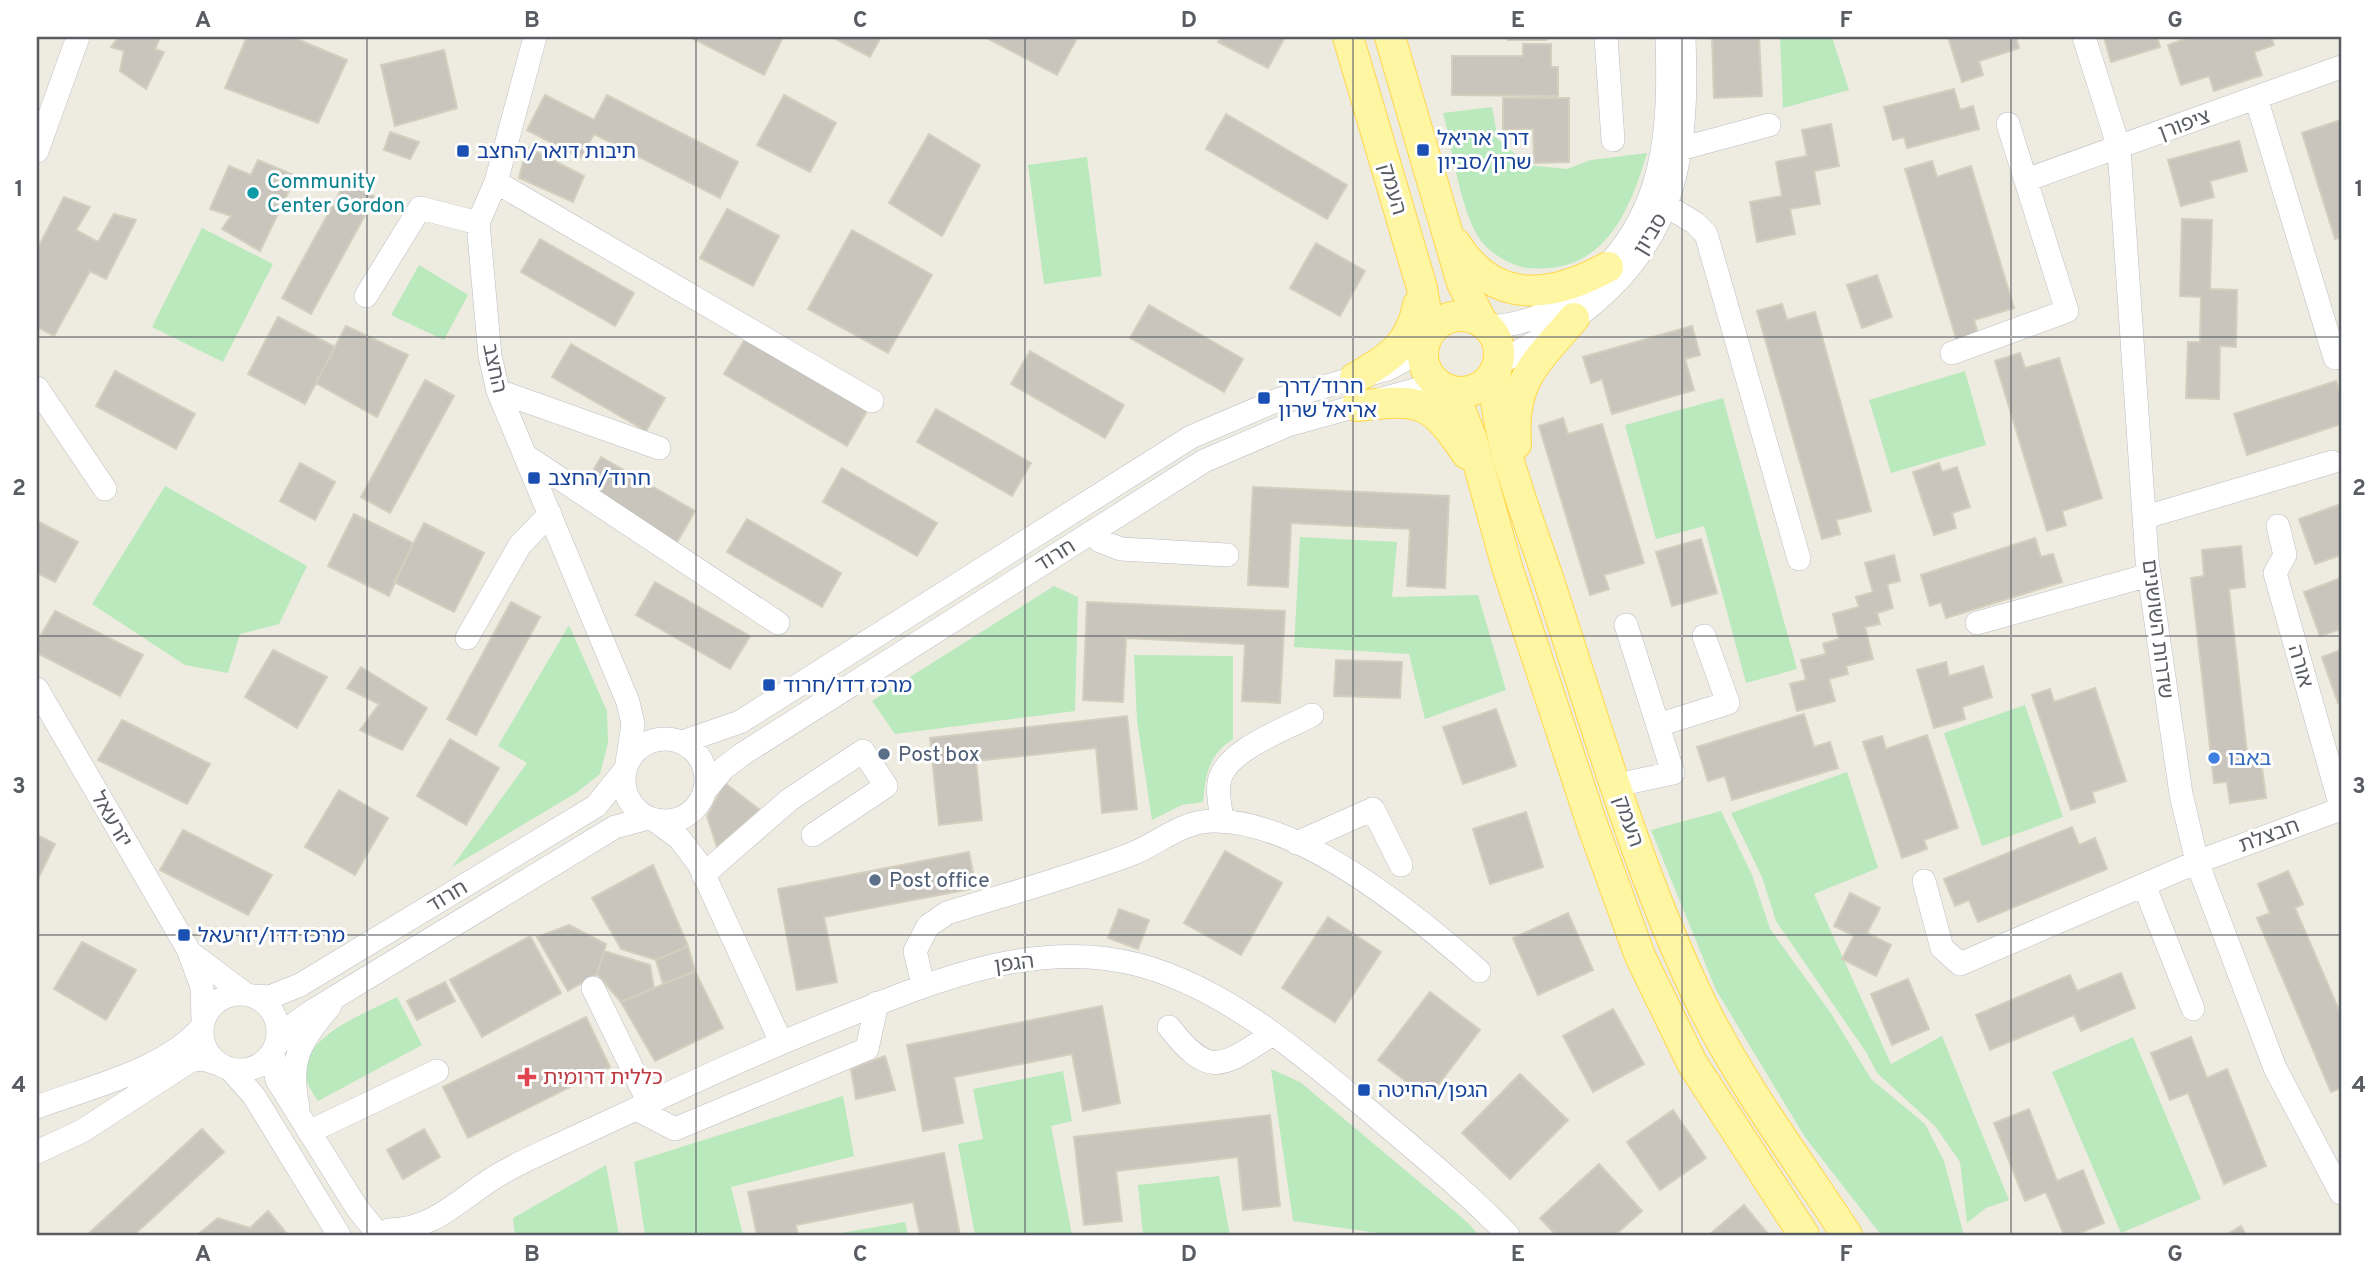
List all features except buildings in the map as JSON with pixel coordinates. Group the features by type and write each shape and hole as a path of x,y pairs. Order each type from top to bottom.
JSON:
{"main road":[{"name":"העמק","path":"1348,37 1422,288 1428,324 1424,346"},
{"name":"העמק","path":"1390,37 1462,283 1485,324"},
{"path":"1446,228 1466,260 1479,273 1512,288 1554,290 1572,286 1608,267"},
{"path":"1356,392 1408,337 1415,323 1422,288"},
{"path":"1471,317 1485,324 1499,345 1497,369 1480,388 1458,392 1444,388 1427,371 1424,346 1438,324 1448,318 1471,317"},
{"path":"1519,489 1514,424 1521,385 1531,368 1574,318"},
{"name":"העמק","path":"1497,369 1495,405 1519,489 1672,942 1705,1011 1762,1107 1847,1235"},
{"name":"העמק","path":"1444,388 1465,420 1507,567 1585,802 1640,956 1692,1063 1804,1235"},
{"path":"1356,392 1404,401 1430,410 1452,432 1480,474"}],"street":[{"path":"37,151 78,37"},
{"name":"החצב","path":"536,37 496,182 478,223 490,356 498,391 621,684 632,705 676,741"},
{"path":"1605,37 1613,140"},
{"name":"סביון","path":"1485,324 1543,317 1577,294 1608,267 1644,216 1658,177 1666,108 1667,37"},
{"name":"סביון","path":"1497,369 1574,318 1620,279 1660,225 1678,169 1684,37"},
{"name":"שדרות השושנים","path":"2084,37 2119,148 2149,575 2181,793 2197,862 2275,1068 2341,1193"},
{"name":"ציפורן","path":"2026,180 2341,67"},
{"path":"2256,98 2335,358"},
{"path":"1952,353 2067,311 2008,124"},
{"path":"1680,149 1769,125"},
{"path":"496,182 872,401"},
{"path":"1667,206 1695,223 1706,234 1799,559"},
{"path":"366,296 420,208 478,223"},
{"name":"חרוד","path":"701,798 724,768 741,754 1095,530 1229,447 1288,425 1356,392 1424,346"},
{"path":"37,388 105,489"},
{"name":"חרוד","path":"676,741 740,722 1191,437 1259,407 1356,392 1444,388"},
{"path":"498,391 659,448"},
{"path":"526,456 778,622"},
{"path":"2146,517 2332,462"},
{"path":"467,638 520,545 551,514"},
{"name":"אורה","path":"2278,526 2285,555 2275,573 2341,808"},
{"path":"1095,530 1100,541 1121,550 1227,555"},
{"path":"1977,623 2149,575"},
{"path":"1617,785 1672,773 1626,625"},
{"path":"1658,725 1728,703 1704,636"},
{"name":"החצב","path":"621,684 633,724 626,766"},
{"name":"יזרעאל","path":"37,689 188,949 202,987 203,1024"},
{"path":"1222,821 1218,784 1223,769 1234,756 1312,715"},
{"path":"701,869 694,837 705,769 696,752 676,741 647,743 635,751 626,766 625,793 632,806 680,838 701,869 781,1042"},
{"path":"701,869 789,800 863,751 886,786 813,835"},
{"name":"חרוד","path":"249,995 270,997 300,985 596,806 626,766"},
{"path":"653,820 682,818 701,798"},
{"name":"חבצלת","path":"1924,881 1942,948 1960,964 2197,862 2341,808"},
{"path":"1297,843 1373,809 1401,865"},
{"name":"חרוד","path":"274,1049 298,1019 615,827 653,820"},
{"path":"923,985 915,951 928,926 947,913 1130,854 1183,825 1222,821 1236,821 1317,852 1403,909 1479,971"},
{"path":"2144,885 2193,1009"},
{"name":"יזרעאל","path":"188,949 216,974 249,995"},
{"name":"הגפן","path":"379,1232 411,1230 430,1223 498,1175 781,1042 923,985 991,965 1034,959 1090,958 1125,963 1173,976 1219,1000 1309,1060 1508,1235"},
{"path":"593,988 643,1106 675,1129 867,1049 877,1003"},
{"path":"37,1107 166,1057 188,1043 220,999 232,994 249,995 269,1006 277,1019 274,1049 277,1080 356,1208 379,1232"},
{"path":"304,1124 293,1068 297,1053 339,994"},
{"path":"203,1024 203,1043 254,1096 339,1235"},
{"path":"1169,1027 1189,1052 1205,1062 1230,1062 1271,1035"},
{"path":"37,1153 82,1131 190,1061 203,1059 225,1067 245,1070 259,1066 274,1049"},
{"path":"304,1124 437,1071"},
{"name":"הגפן","path":"439,1235 457,1210 477,1191"}],"green space":[{"path":"1780,37 1832,37 1849,90 1783,108"},
{"path":"1492,107 1498,139 1527,165 1567,169 1591,160 1647,153 1621,218 1609,236 1594,251 1576,262 1554,268 1528,268 1501,258 1479,238 1461,194 1443,113"},
{"path":"1087,157 1102,276 1044,284 1028,165"},
{"path":"202,228 273,264 223,362 152,327"},
{"path":"419,265 468,295 444,340 391,315"},
{"path":"1965,371 1986,445 1891,473 1869,400"},
{"path":"1723,398 1797,669 1746,683 1704,526 1656,539 1625,425"},
{"path":"165,486 307,566 279,624 240,634 228,673 185,665 92,604"},
{"path":"1300,537 1397,542 1392,597 1478,595 1506,690 1425,719 1409,654 1294,647"},
{"path":"1054,586 1078,597 1075,711 895,734 872,701"},
{"path":"569,625 607,711 608,743 600,774 576,793 452,867 527,763 498,746"},
{"path":"1134,655 1233,656 1233,739 1213,759 1205,782 1203,802 1182,805 1152,820 1137,721"},
{"path":"2025,705 2063,817 1982,846 1944,733"},
{"path":"1847,772 1878,868 1814,894 1891,1064 1942,1036 2009,1200 1986,1208 1967,1223 1960,1162 1935,1126 1877,1073 1866,1052 1776,921 1762,877 1731,813"},
{"path":"1721,811 1752,875 1770,929 1832,1015 1871,1079 1925,1124 1944,1161 1963,1232 1960,1235 1881,1235 1805,1137 1716,990 1651,830"},
{"path":"397,997 422,1045 318,1101 305,1075 308,1058 316,1046 341,1025"},
{"path":"2133,1037 2201,1199 2121,1233 2052,1072"},
{"path":"1271,1069 1300,1082 1466,1221 1479,1235 1393,1235 1293,1221"},
{"path":"1063,1071 1072,1121 1051,1126 1072,1235 975,1235 958,1144 983,1139 973,1089"},
{"path":"843,1096 854,1156 731,1187 743,1235 645,1235 634,1162"},
{"path":"606,1165 619,1235 515,1235 513,1218"},
{"path":"1219,1176 1230,1235 1143,1235 1138,1185"},
{"path":"905,1222 908,1235 829,1235"}],"place":[{"name":"דרך אריאל שרון/סביון","path":"1423,150"},
{"name":"תיבות דואר/החצב","path":"463,151"},
{"name":"Community Center Gordon","path":"253,193"},
{"name":"חרוד/דרך אריאל שרון","path":"1264,398"},
{"name":"חרוד/החצב","path":"534,478"},
{"name":"מרכז דדו/חרוד","path":"769,685"},
{"name":"Post box","path":"884,754"},
{"name":"באבו","path":"2214,758"},
{"name":"Post office","path":"875,880"},
{"name":"מרכז דדו/יזרעאל","path":"184,935"},
{"name":"כללית דרומית","path":"527,1077"},
{"name":"הגפן/החיטה","path":"1364,1090"}]}
